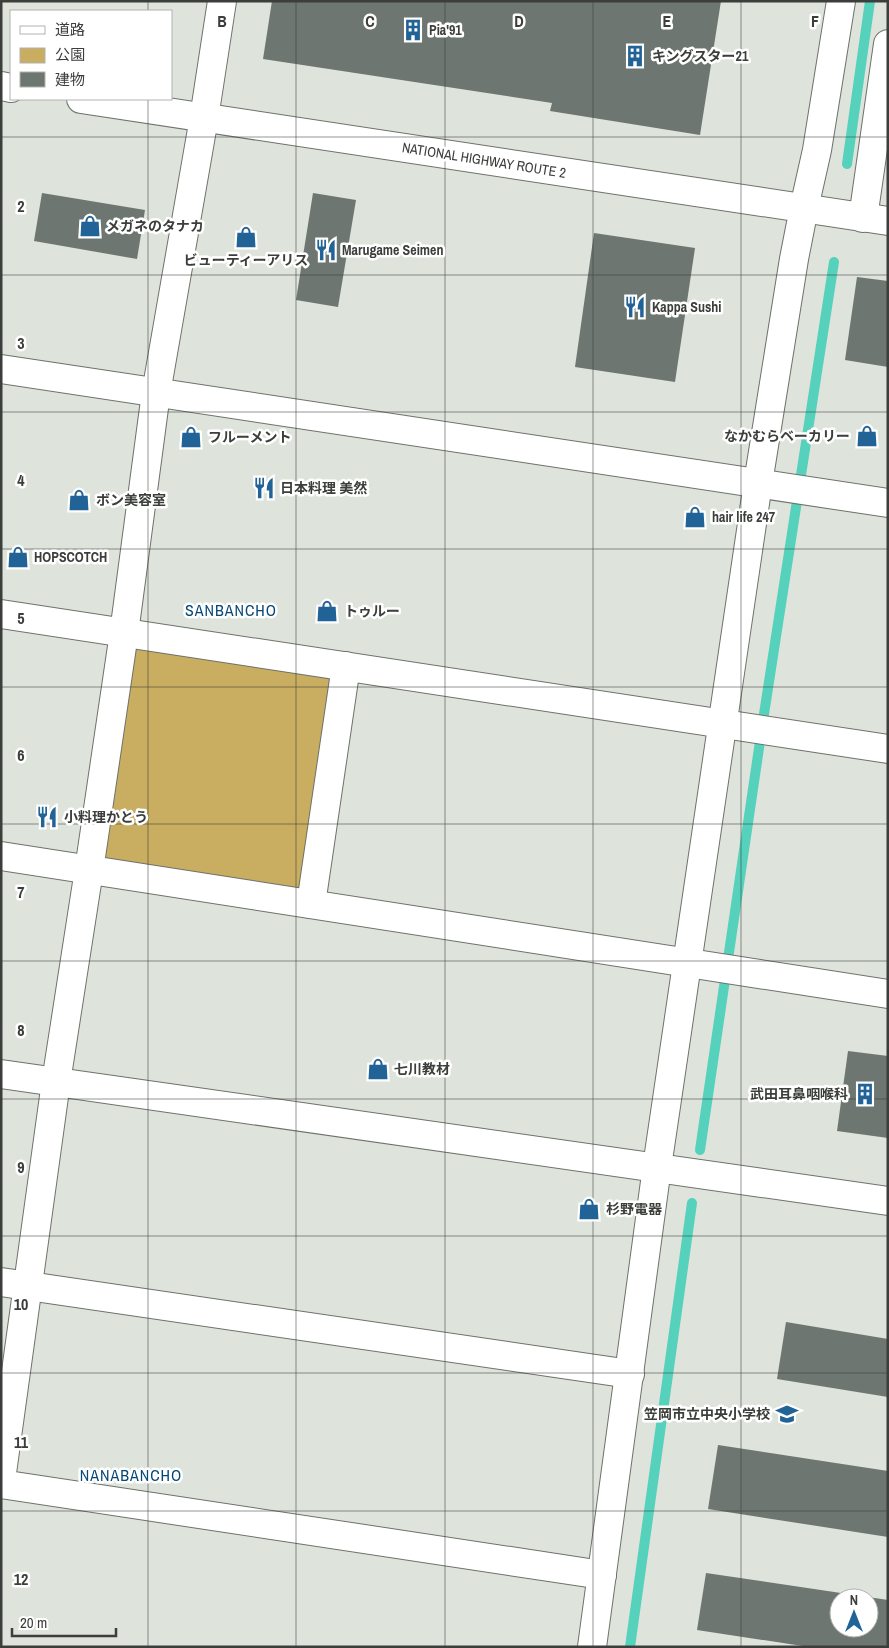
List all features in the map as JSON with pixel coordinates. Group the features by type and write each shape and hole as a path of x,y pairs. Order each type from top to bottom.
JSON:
{"main road":[{"path":"1,1480 56,1082 124,633 156,393 204,118 222,1"},
{"path":"592,1647 687,963 758,483 794,259 817,150 841,1"},
{"path":"876,220 888,44"},
{"name":"NATIONAL HIGHWAY ROUTE 2","path":"87,100 876,220"},
{"path":"1,370 888,503"},
{"path":"1,614 888,749"},
{"path":"311,904 346,666"},
{"path":"1,856 888,994"},
{"path":"1,1074 888,1201"},
{"path":"1,1282 630,1374"},
{"path":"1,1484 602,1575"}],"green space":[{"path":"124,633 346,666 311,904 89,870"}],"building":[{"path":"272,1 721,1 700,135 550,111 552,103 263,59"},
{"name":"メガネのタナカ","path":"42,193 145,210 137,259 34,241"},
{"name":"Marugame Seimen","path":"313,193 356,200 338,307 296,300"},
{"name":"Kappa Sushi","path":"594,233 695,248 675,382 575,367"},
{"path":"857,277 888,281 888,367 845,360"},
{"name":"武田耳鼻咽喉科","path":"848,1051 888,1056 888,1138 837,1131"},
{"path":"786,1322 888,1339 888,1397 777,1379"},
{"path":"718,1445 888,1471 888,1537 708,1509"},
{"path":"706,1573 829,1591 829,1638 879,1638 879,1599 888,1600 888,1647 809,1647 697,1630"}],"waterway":[{"path":"847,164 870,1"},
{"path":"700,1150 764,714 834,262"},
{"path":"630,1647 692,1203"}],"place":[{"name":"Pia'91","path":"413,30"},
{"name":"キングスター21","path":"635,56"},
{"name":"メガネのタナカ","path":"90,226"},
{"name":"ビューティーアリス","path":"246,237"},
{"name":"Marugame Seimen","path":"326,250"},
{"name":"Kappa Sushi","path":"635,307"},
{"name":"なかむらベーカリー","path":"867,436"},
{"name":"フルーメント","path":"191,437"},
{"name":"日本料理 美然","path":"264,488"},
{"name":"ボン美容室","path":"79,500"},
{"name":"hair life 247","path":"695,517"},
{"name":"HOPSCOTCH","path":"18,557"},
{"name":"トゥルー","path":"327,611"},
{"name":"小料理かとう","path":"47,817"},
{"name":"七川教材","path":"378,1069"},
{"name":"武田耳鼻咽喉科","path":"865,1094"},
{"name":"杉野電器","path":"589,1209"},
{"name":"笠岡市立中央小学校","path":"787,1414"}],"district":[{"name":"SANBANCHO","path":"231,610"},
{"name":"NANABANCHO","path":"131,1475"}]}
